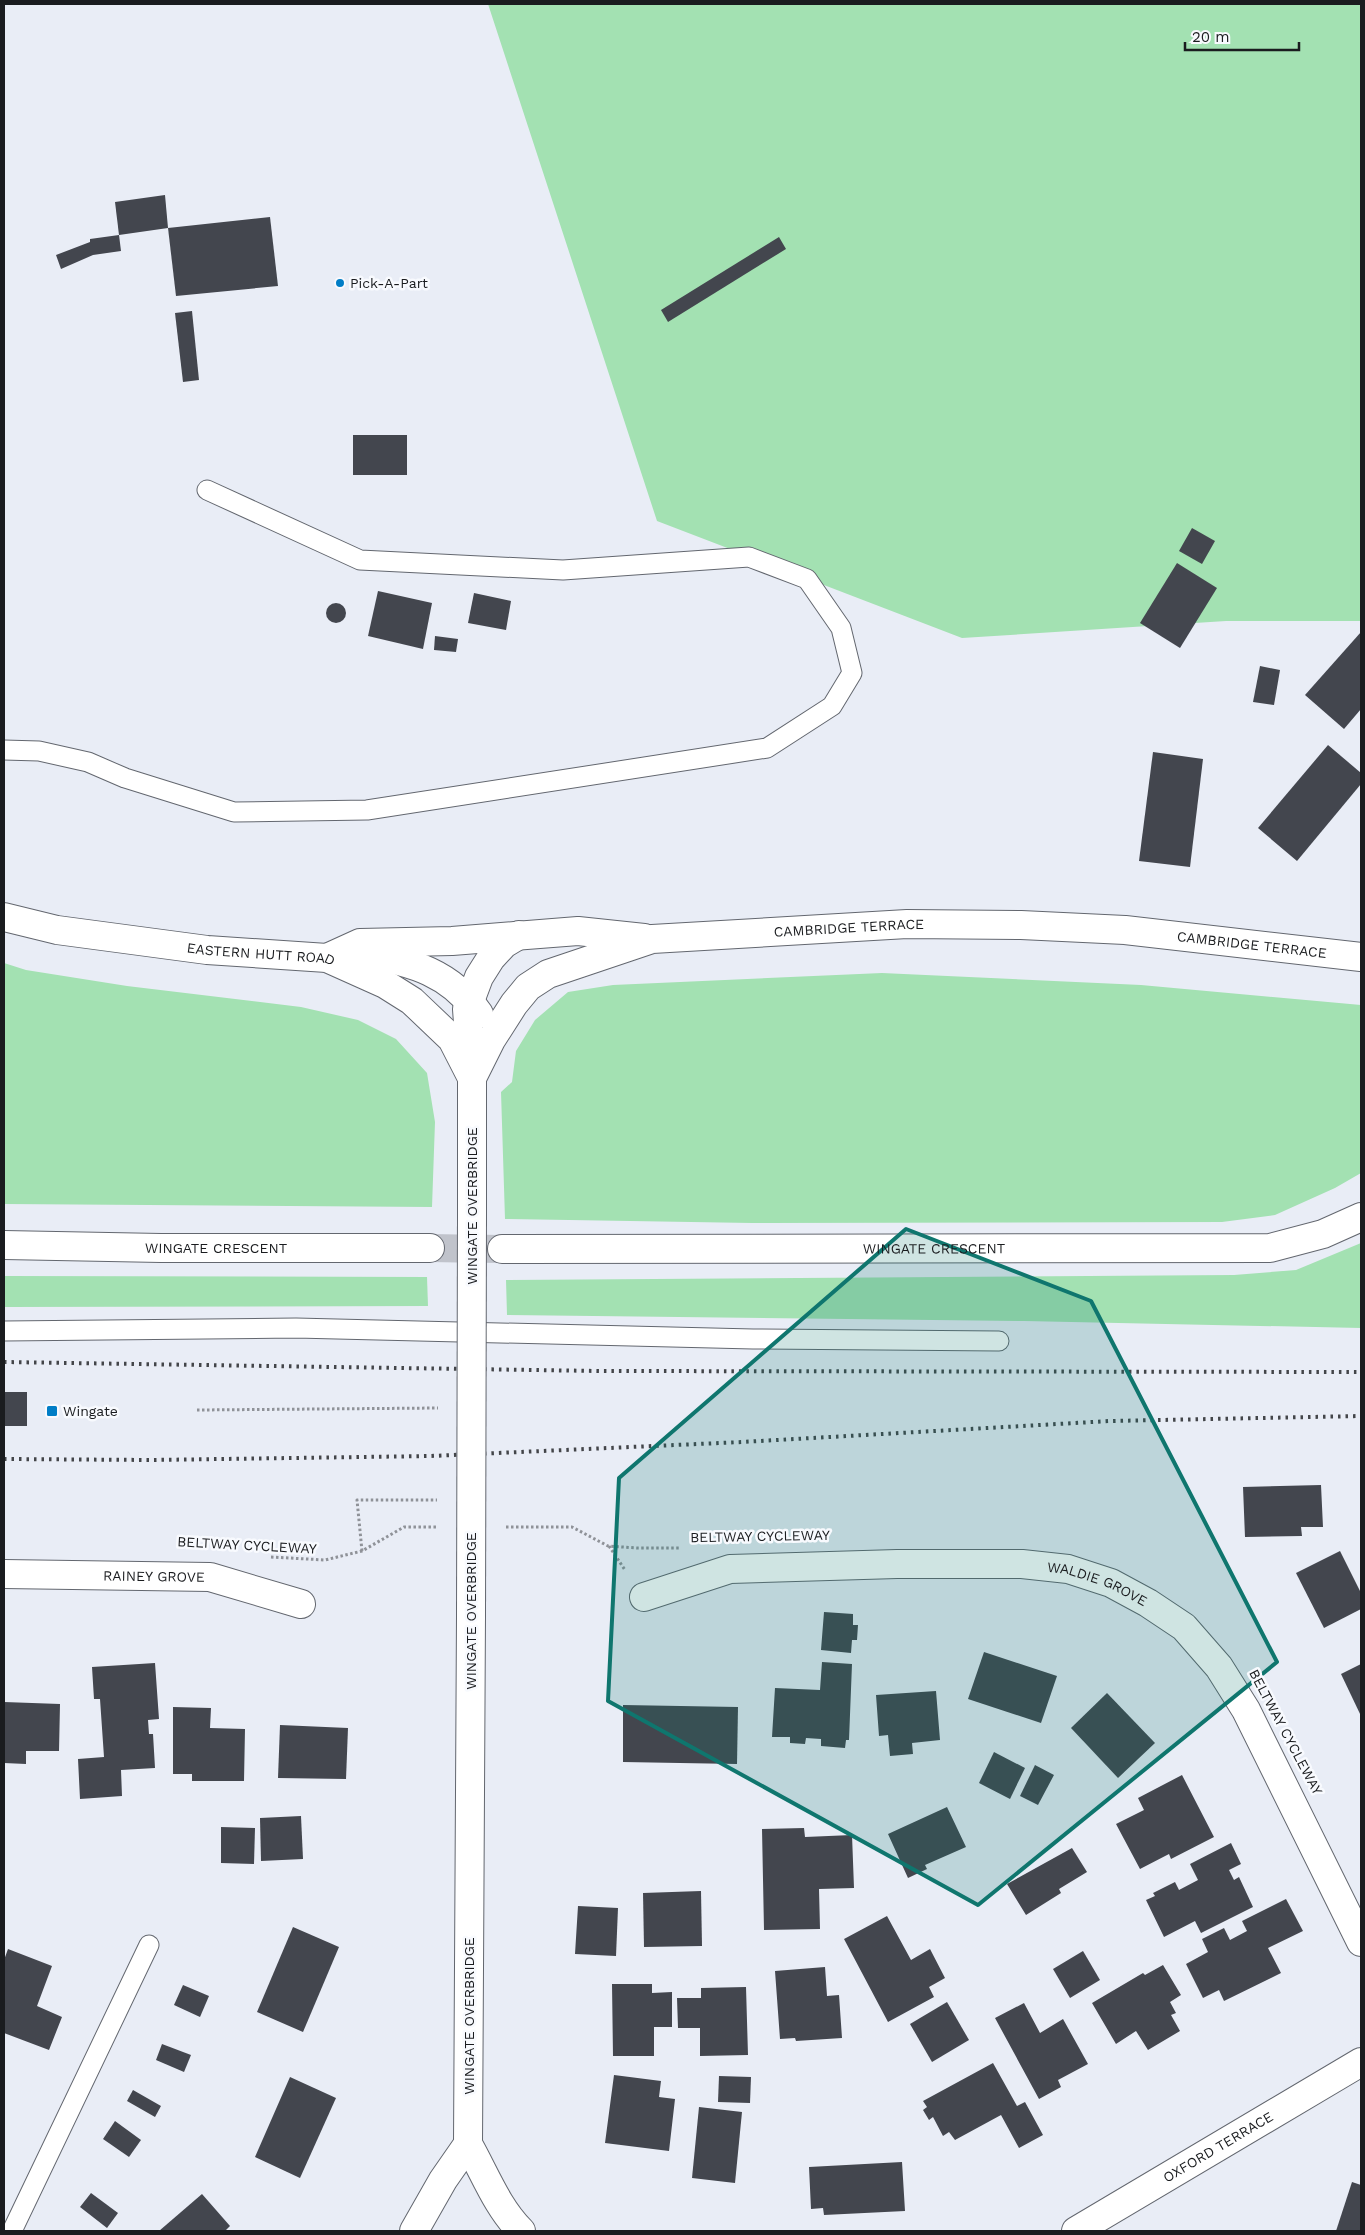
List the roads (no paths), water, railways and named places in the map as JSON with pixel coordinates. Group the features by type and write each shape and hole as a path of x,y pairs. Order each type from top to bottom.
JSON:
{"street":[{"name":"EASTERN HUTT ROAD","path":"4,918 57,930 207,950 335,954 421,966 443,979 469,1001 478,1013 491,1040"},
{"name":"CAMBRIDGE TERRACE","path":"472,1078 491,1040 514,1004 528,987 548,974 652,939 908,924 1021,925 1124,930 1361,957"},
{"path":"335,954 360,943 452,941 578,931 652,939"},
{"path":"472,1078 467,1008 469,1001 479,977 490,958 504,944 519,935"},
{"name":"EASTERN HUTT ROAD","path":"335,954 412,1001 452,1039 472,1078"},
{"name":"WINGATE OVERBRIDGE","path":"472,1078 468,2144 494,2193 511,2220 521,2231"},
{"name":"WINGATE CRESCENT","path":"502,1249 1270,1248 1323,1234 1361,1217"},
{"name":"WINGATE CRESCENT","path":"4,1245 161,1248 430,1248"},
{"name":"WALDIE GROVE","path":"644,1597 730,1569 888,1564 1022,1564 1068,1569 1111,1583 1148,1603 1184,1627 1219,1667 1246,1710 1361,1942"},
{"name":"RAINEY GROVE","path":"4,1574 210,1577 301,1604"},
{"name":"OXFORD TERRACE","path":"1076,2231 1361,2062"},
{"path":"414,2231 443,2180 468,2144"}],"lane":[{"path":"4,750 39,751 88,762 125,778 234,812 367,810 767,748 832,706 852,673 841,628 807,579 749,557 564,570 360,560 207,490"},
{"path":"4,1330 296,1328 753,1339 999,1341"},
{"path":"12,2231 149,1945"}],"tunnel":[{"path":"430,1248 502,1249"}],"railway":[{"path":"4,1362 599,1371 1361,1372"},
{"path":"4,1459 151,1460 431,1456 742,1442 1110,1421 1361,1416"}],"place":[{"name":"Pick-A-Part","path":"340,283"},
{"name":"Wingate","path":"52,1411"}]}
